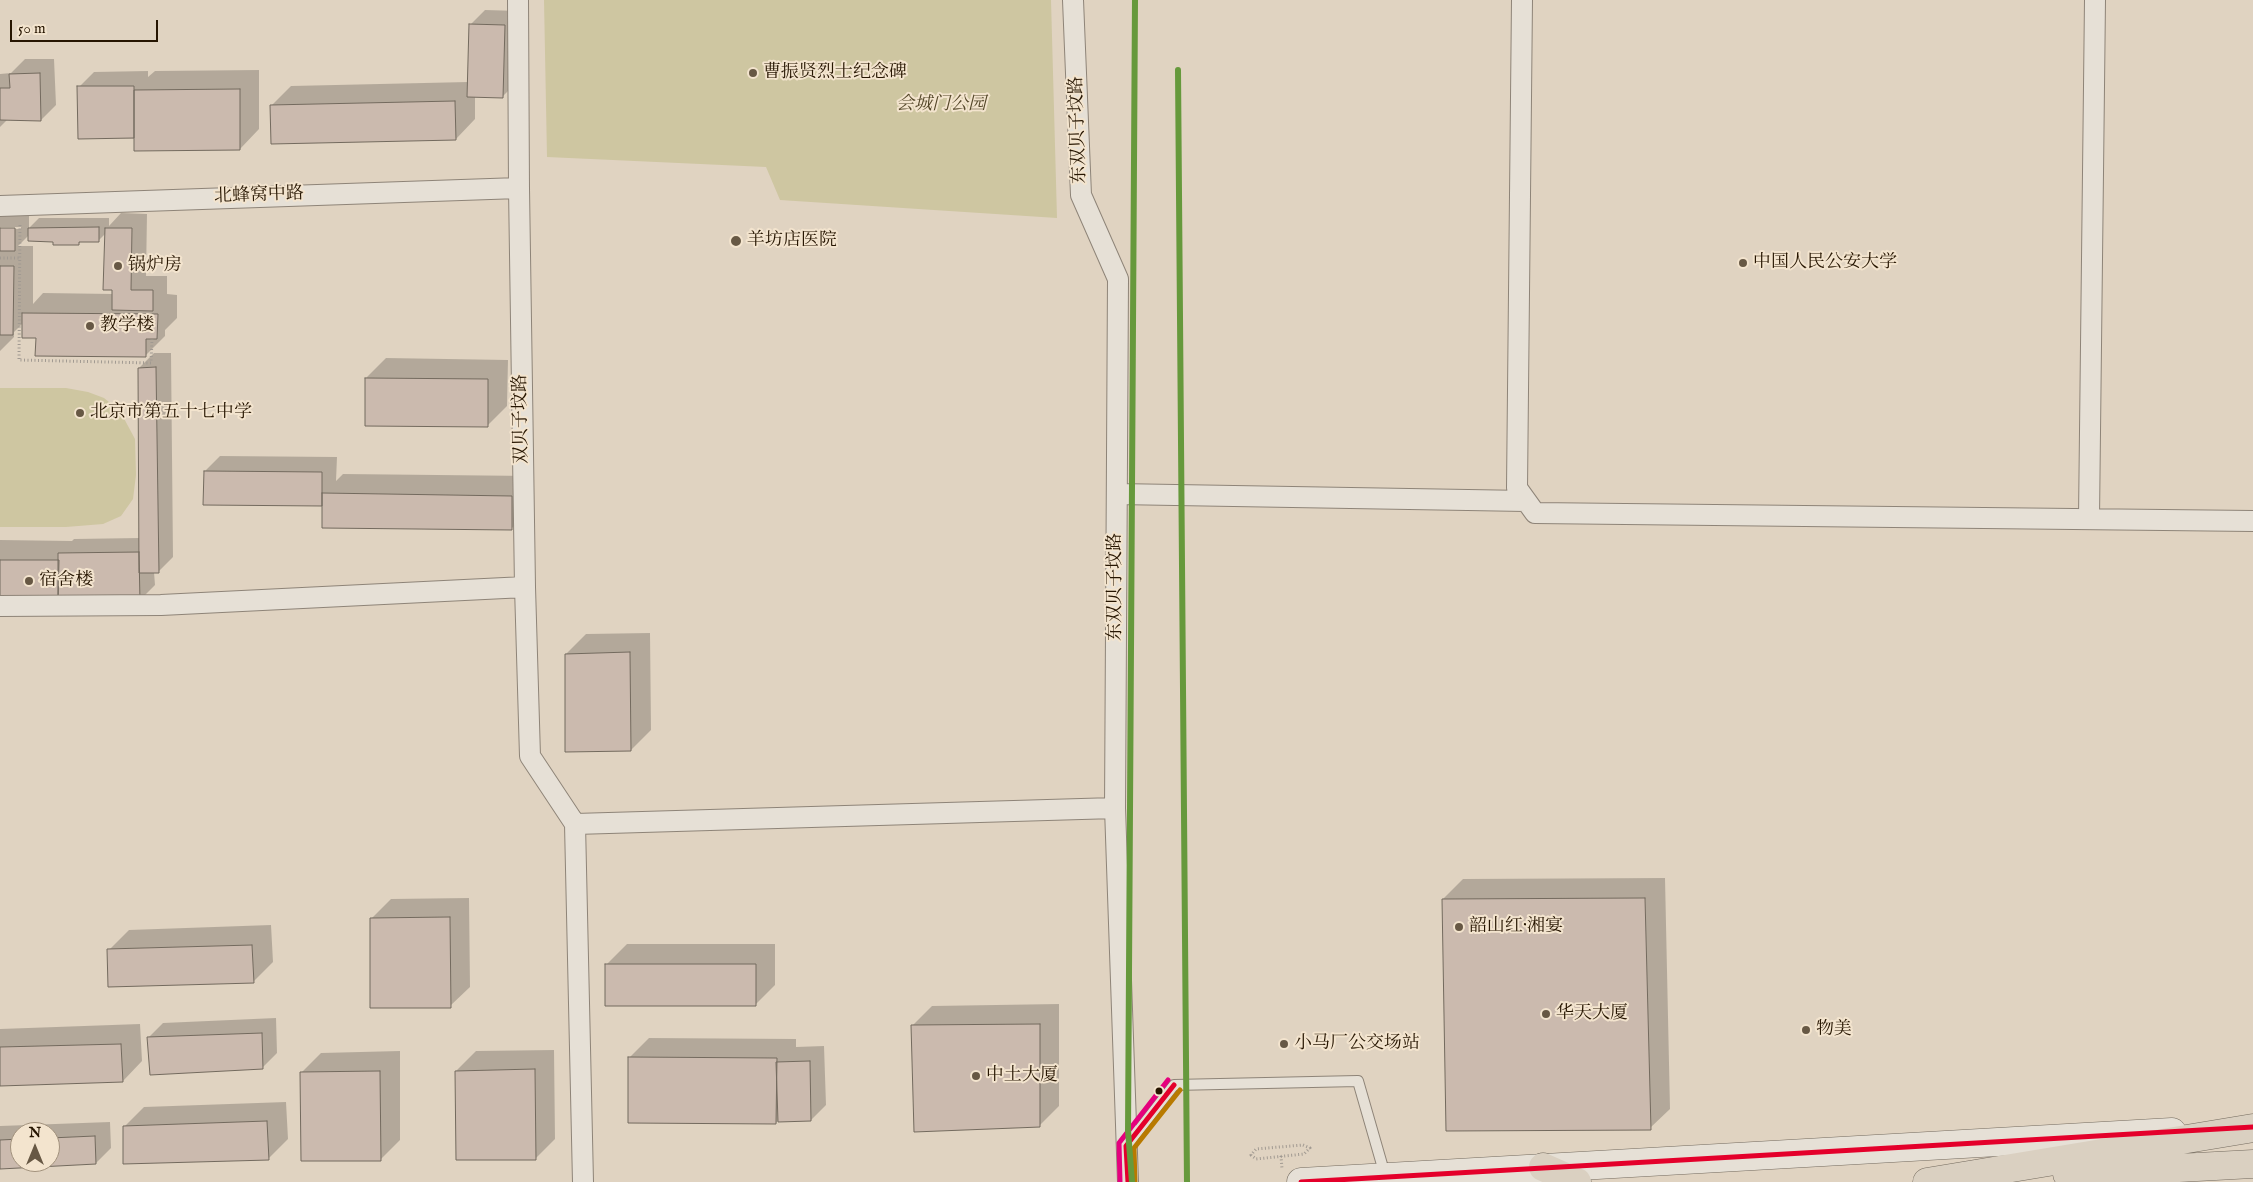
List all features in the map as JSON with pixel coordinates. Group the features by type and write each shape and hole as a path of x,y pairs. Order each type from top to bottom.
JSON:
{"highway":[{"path":"1927,1182 2253,1127"},
{"path":"1927,1182 2253,1164"},
{"path":"1543,1167 1577,1182"}],"street":[{"name":"双贝子坟路","path":"518,0 518,188 530,756 575,824"},
{"name":"东双贝子坟路","path":"1073,0 1081,195 1118,279 1115,808 1128,1182"},
{"path":"1522,0 1517,488 1535,512 2253,521"},
{"path":"2089,518 2094,0"},
{"name":"北蜂窝中路","path":"0,206 518,188"},
{"path":"1117,494 1526,501"},
{"path":"0,606 161,605 525,587"},
{"path":"583,1182 575,824 1115,808"},
{"path":"1301,1182 2253,1127"}],"lane":[{"path":"1126,1146 1174,1085 1358,1081 1385,1176"}],"path":[{"path":"21,206 18,360 151,363 152,339"},
{"path":"0,258 20,258"},
{"path":"1303,1145 1310,1148 1304,1154 1256,1159 1251,1155 1256,1149 1303,1145"}],"green space":[{"name":"会城门公园","path":"544,0 1051,0 1057,218 780,200 766,167 547,157"},
{"path":"0,388 66,388 88,392 104,398 120,411 135,439 136,475 133,499 121,516 103,524 66,527 0,527"}],"building":[{"path":"469,24 505,25 503,98 467,97"},
{"path":"40,73 41,121 0,120 0,88 10,88 9,74"},
{"path":"77,86 134,86 134,138 78,139"},
{"path":"240,89 240,150 134,151 134,90"},
{"path":"455,101 456,140 271,144 270,105"},
{"path":"99,227 99,242 79,242 79,245 53,245 53,242 28,241 28,228"},
{"path":"0,228 15,228 15,251 0,251"},
{"name":"锅炉房","path":"105,228 132,228 131,290 153,290 153,311 112,310 112,290 103,290"},
{"path":"0,266 14,266 13,335 0,335"},
{"name":"教学楼","path":"22,313 158,314 157,339 146,339 146,357 35,356 36,338 22,338"},
{"path":"156,367 159,573 139,573 138,368"},
{"path":"365,378 488,379 488,427 365,426"},
{"path":"204,471 322,472 322,506 203,505"},
{"path":"322,493 512,496 512,530 322,528"},
{"path":"139,552 140,602 58,602 58,553"},
{"name":"宿舍楼","path":"0,560 59,560 58,602 0,601"},
{"path":"630,652 631,751 565,752 565,654"},
{"name":"华天大厦","path":"1645,898 1651,1130 1446,1131 1442,899"},
{"path":"450,917 451,1008 370,1008 370,918"},
{"path":"252,945 254,983 108,987 107,949"},
{"path":"605,964 756,964 756,1006 605,1006"},
{"name":"中土大厦","path":"1040,1024 1040,1127 914,1132 911,1025"},
{"path":"262,1033 263,1069 150,1075 147,1037"},
{"path":"121,1044 123,1082 0,1086 0,1047"},
{"path":"628,1057 777,1058 776,1124 628,1123"},
{"path":"810,1061 811,1121 778,1122 776,1062"},
{"path":"535,1069 536,1160 456,1160 455,1071"},
{"path":"380,1071 381,1161 301,1161 300,1072"},
{"path":"267,1121 269,1160 123,1164 123,1126"},
{"path":"95,1136 96,1164 60,1166 60,1138"},
{"path":"0,1140 10,1140 10,1168 0,1169"}],"transit line":[{"path":"1132,1182 1128,1130 1135,0"},
{"path":"1178,70 1187,1182"},
{"path":"1120,1182 1119,1143 1168,1080"},
{"path":"1128,1182 1126,1146 1174,1085"},
{"path":"1135,1182 1134,1148 1180,1090"},
{"path":"1301,1182 2253,1127"}],"place":[{"name":"曹振贤烈士纪念碑","path":"753,73"},
{"name":"羊坊店医院","path":"736,241"},
{"name":"中国人民公安大学","path":"1743,263"},
{"name":"锅炉房","path":"118,266"},
{"name":"教学楼","path":"90,326"},
{"name":"北京市第五十七中学","path":"80,413"},
{"name":"宿舍楼","path":"29,581"},
{"name":"韶山红·湘宴","path":"1459,927"},
{"name":"华天大厦","path":"1546,1014"},
{"name":"物美","path":"1806,1030"},
{"name":"小马厂公交场站","path":"1284,1044"},
{"name":"中土大厦","path":"976,1076"}]}
